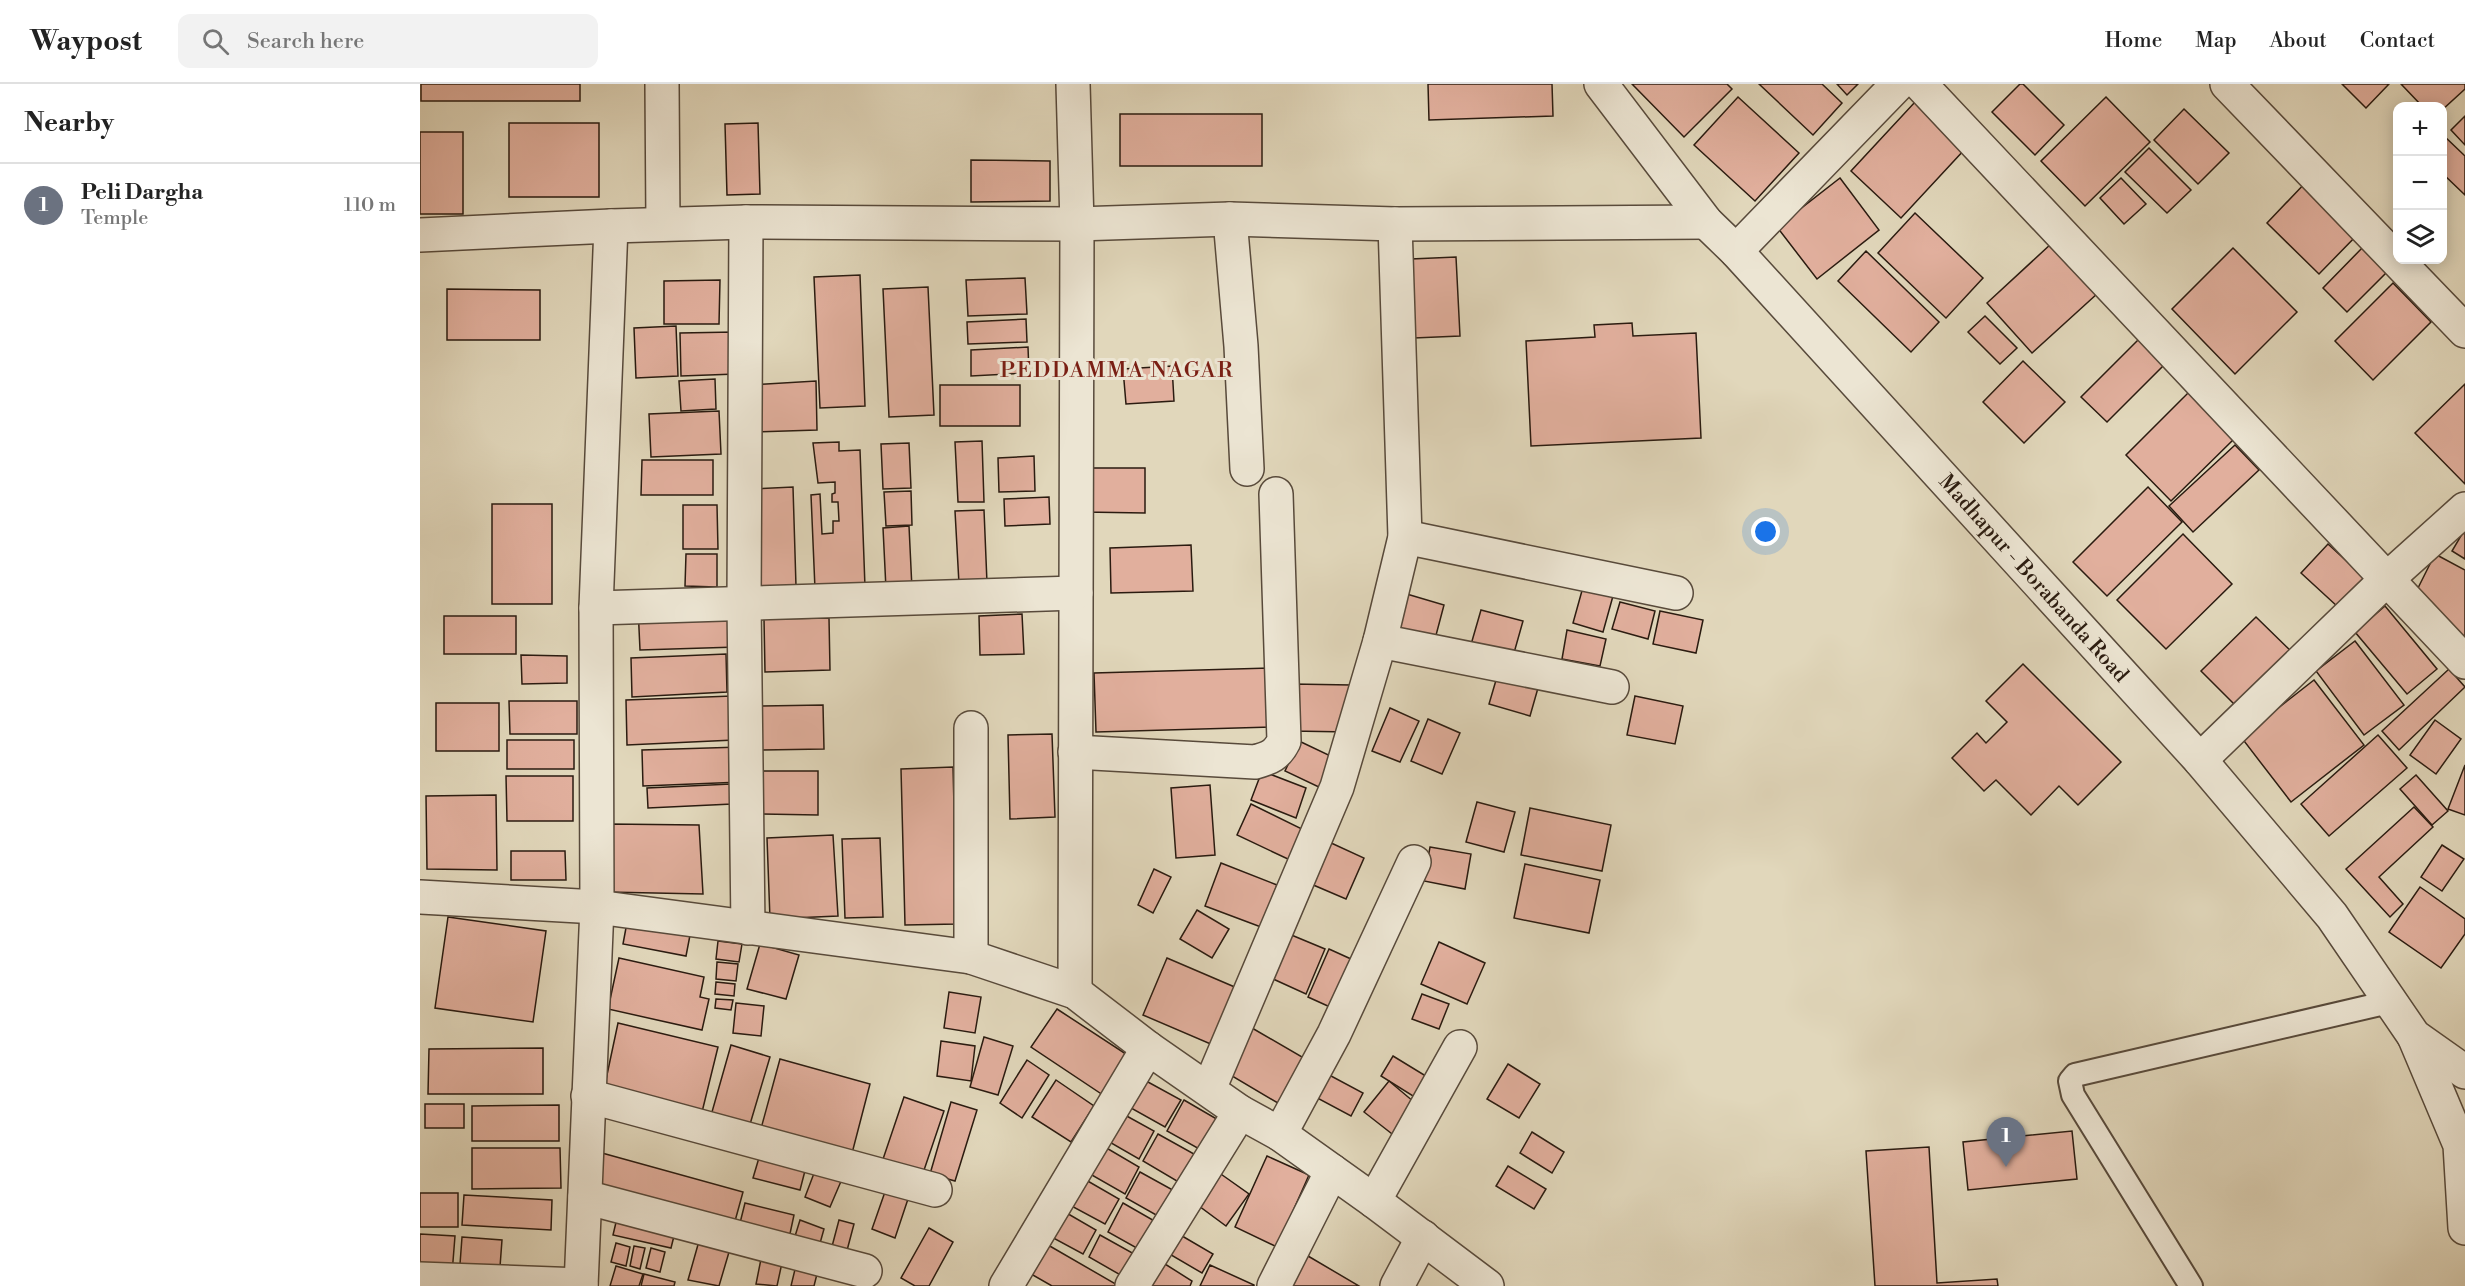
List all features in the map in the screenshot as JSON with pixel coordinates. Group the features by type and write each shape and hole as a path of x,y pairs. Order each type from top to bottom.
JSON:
{"street":[{"path":"662,84 663,224"},
{"path":"1073,84 1077,224 1075,992"},
{"name":"Madhapur - Borabanda Road","path":"1601,84 1706,222 1736,250 2200,760 2332,916 2414,1036 2465,1072"},
{"path":"1736,250 1898,84"},
{"path":"1920,84 2465,662"},
{"path":"2227,84 2465,331"},
{"path":"1230,219 1241,346 1246,469"},
{"path":"420,235 746,222 1077,224 1230,219 1395,224 1706,222"},
{"path":"746,222 744,603 748,928"},
{"path":"1209,1089 1337,787 1380,641 1405,537 1395,224"},
{"path":"420,1279 581,1285 597,907 596,608 611,226"},
{"path":"1075,752 1255,762 1270,758 1279,751 1284,741 1284,729 1276,495"},
{"path":"2200,760 2386,580 2465,509"},
{"path":"1405,537 1676,593"},
{"path":"596,608 1076,593"},
{"path":"1380,641 1612,687"},
{"path":"971,728 971,957"},
{"path":"1280,1134 1334,1034 1414,862"},
{"path":"420,897 597,907 971,957 1075,992 1148,1048 1240,1112 1280,1134 1332,1171 1487,1286"},
{"path":"2414,1036 2460,1145 2465,1228"},
{"path":"1374,1201 1460,1047"},
{"path":"1006,1286 1148,1048"},
{"path":"588,1096 935,1190"},
{"path":"1132,1286 1240,1112"},
{"path":"1274,1286 1332,1171"},
{"path":"585,1197 865,1271"},
{"path":"1397,1286 1422,1237"}],"lane":[{"path":"2190,1286 2073,1095 2070,1081 2075,1075 2389,1002"}],"building":[{"path":"421,84 580,84 580,101 421,101"},
{"path":"1428,84 1552,84 1553,116 1429,120"},
{"path":"1632,84 1727,84 1732,89 1684,137"},
{"path":"1759,84 1822,84 1842,103 1813,135"},
{"path":"1837,84 1858,84 1847,95"},
{"path":"2020,84 2023,84 2064,125 2035,155 1992,112"},
{"path":"2342,84 2389,84 2366,108"},
{"path":"2401,84 2465,84 2465,89 2447,105 2447,102 2418,102"},
{"path":"1738,97 1799,153 1755,201 1694,145"},
{"path":"2106,97 2150,142 2085,206 2041,161"},
{"path":"1915,102 1965,149 1901,218 1851,171"},
{"path":"2184,109 2229,153 2198,184 2154,140"},
{"path":"1120,114 1262,114 1262,166 1120,166"},
{"path":"2465,116 2465,145 2451,130"},
{"path":"509,123 599,123 599,197 509,197"},
{"path":"758,123 760,194 727,195 725,124"},
{"path":"420,132 463,132 463,214 420,214"},
{"path":"2447,139 2465,156 2465,195 2447,178"},
{"path":"2149,148 2191,190 2167,213 2125,172"},
{"path":"971,160 1050,161 1050,201 971,202"},
{"path":"1840,178 1879,230 1817,279 1777,227"},
{"path":"2121,178 2146,204 2124,224 2100,198"},
{"path":"2307,181 2360,232 2319,274 2267,223"},
{"path":"1915,213 1983,278 1946,318 1878,253"},
{"path":"2052,243 2098,293 2032,353 1987,303"},
{"path":"2364,246 2389,270 2347,312 2323,288"},
{"path":"2233,248 2297,312 2235,374 2172,309"},
{"path":"1866,251 1939,322 1911,352 1838,281"},
{"path":"1456,257 1460,336 1414,338 1411,259"},
{"path":"860,275 865,406 820,408 814,277"},
{"path":"1025,278 1027,314 968,316 966,280"},
{"path":"720,280 719,324 664,324 664,281"},
{"path":"2393,283 2431,322 2373,380 2335,341"},
{"path":"928,287 934,415 889,417 883,289"},
{"path":"447,289 540,290 540,340 447,340"},
{"path":"1985,316 2017,348 2000,364 1968,332"},
{"path":"1026,319 1027,342 968,344 967,322"},
{"path":"1632,323 1633,336 1696,333 1701,438 1531,446 1526,341 1595,337 1594,325"},
{"path":"676,326 678,376 636,378 634,328"},
{"path":"735,332 736,374 681,376 680,333"},
{"path":"2139,339 2165,364 2107,422 2081,397"},
{"path":"1028,347 1029,373 971,376 971,350"},
{"path":"2023,361 2065,402 2024,443 1983,402"},
{"path":"1172,366 1174,401 1126,404 1123,369"},
{"path":"715,379 716,409 681,411 679,381"},
{"path":"816,381 817,430 751,432 749,385"},
{"path":"2465,384 2465,484 2415,433"},
{"path":"940,385 1020,385 1020,426 940,426"},
{"path":"2189,392 2234,439 2171,501 2126,455"},
{"path":"719,411 721,454 651,457 649,414"},
{"path":"982,441 984,502 958,502 955,442"},
{"path":"839,442 839,451 860,450 865,587 815,589 811,495 820,494 822,534 833,533 833,521 839,521 838,502 832,502 835,482 818,483 813,443"},
{"path":"909,443 911,488 883,489 881,444"},
{"path":"2235,445 2259,470 2193,532 2169,506"},
{"path":"1034,456 1035,491 999,492 998,458"},
{"path":"642,460 713,460 713,495 641,495"},
{"path":"1082,468 1145,468 1145,513 1083,512"},
{"path":"793,487 796,586 755,587 752,489"},
{"path":"2148,487 2182,522 2107,596 2073,562"},
{"path":"911,491 912,525 886,526 884,492"},
{"path":"1049,497 1050,524 1005,526 1004,499"},
{"path":"492,504 552,504 552,604 492,604"},
{"path":"683,505 717,505 718,549 683,549"},
{"path":"984,510 987,583 959,584 955,511"},
{"path":"909,526 912,589 886,589 883,528"},
{"path":"2465,529 2465,559 2452,551"},
{"path":"2183,534 2232,584 2166,649 2117,600"},
{"path":"2328,544 2365,578 2338,607 2301,573"},
{"path":"1191,545 1193,591 1111,593 1110,548"},
{"path":"686,554 717,554 717,587 685,586"},
{"path":"2435,554 2465,570 2465,640 2414,596"},
{"path":"1583,587 1613,596 1603,632 1573,623"},
{"path":"1400,592 1444,605 1435,639 1390,626"},
{"path":"1620,602 1655,611 1648,639 1612,629"},
{"path":"736,605 737,647 640,650 638,607"},
{"path":"2385,606 2437,669 2407,694 2355,632"},
{"path":"1481,610 1523,621 1512,660 1470,648"},
{"path":"1660,611 1703,620 1696,653 1653,644"},
{"path":"1022,614 1024,654 980,655 979,616"},
{"path":"444,616 516,616 516,654 444,654"},
{"path":"2256,617 2299,659 2244,714 2201,671"},
{"path":"829,618 830,670 765,672 764,619"},
{"path":"1567,630 1606,639 1600,666 1562,659"},
{"path":"2355,641 2404,705 2364,735 2316,671"},
{"path":"726,654 727,692 632,697 631,658"},
{"path":"521,655 567,656 567,683 522,684"},
{"path":"2023,664 2121,762 2078,805 2059,786 2031,815 1996,780 1984,791 1952,758 1977,733 1986,743 2007,722 1986,701"},
{"path":"1270,668 1272,727 1096,732 1094,673"},
{"path":"2449,669 2465,687 2399,750 2382,731"},
{"path":"1499,670 1540,681 1530,716 1489,704"},
{"path":"2314,680 2364,745 2291,802 2241,737"},
{"path":"1292,684 1351,685 1350,732 1291,731"},
{"path":"732,696 734,740 627,745 626,700"},
{"path":"1635,696 1683,706 1675,744 1627,735"},
{"path":"509,701 577,701 577,734 510,734"},
{"path":"436,703 499,703 499,751 436,751"},
{"path":"823,705 824,749 761,750 761,706"},
{"path":"1390,708 1419,721 1400,762 1372,751"},
{"path":"1428,719 1460,733 1442,774 1411,761"},
{"path":"2435,720 2461,739 2436,774 2410,755"},
{"path":"1052,734 1055,817 1010,819 1008,735"},
{"path":"2378,735 2407,768 2329,836 2301,804"},
{"path":"507,740 574,740 574,769 507,769"},
{"path":"1299,741 1337,759 1323,789 1285,771"},
{"path":"741,747 742,782 643,786 642,750"},
{"path":"2465,765 2465,815 2448,809"},
{"path":"953,767 957,924 905,925 901,769"},
{"path":"756,771 818,771 818,815 756,814"},
{"path":"1262,771 1306,788 1296,818 1251,800"},
{"path":"2416,775 2448,811 2432,825 2400,789"},
{"path":"506,776 573,776 573,821 507,821"},
{"path":"731,784 732,804 648,808 647,788"},
{"path":"1210,785 1215,855 1176,858 1171,788"},
{"path":"496,795 497,870 427,869 426,796"},
{"path":"1477,802 1515,812 1504,852 1466,842"},
{"path":"1251,804 1304,830 1290,860 1237,835"},
{"path":"2414,807 2433,827 2379,877 2403,904 2390,917 2346,869"},
{"path":"1530,808 1611,825 1602,871 1521,855"},
{"path":"608,824 699,825 703,894 606,892"},
{"path":"833,835 838,916 770,919 767,838"},
{"path":"880,838 883,917 845,918 842,839"},
{"path":"1329,842 1364,858 1346,899 1311,884"},
{"path":"2442,845 2464,859 2442,891 2421,877"},
{"path":"1430,847 1471,854 1465,889 1424,881"},
{"path":"511,851 565,851 566,880 511,880"},
{"path":"1221,863 1277,885 1261,927 1205,906"},
{"path":"1525,864 1600,880 1589,933 1514,918"},
{"path":"1154,869 1171,877 1153,913 1138,905"},
{"path":"2420,887 2465,919 2465,934 2441,968 2389,932"},
{"path":"1197,910 1229,929 1212,958 1180,939"},
{"path":"448,917 546,931 533,1022 435,1008"},
{"path":"628,917 691,930 686,956 623,944"},
{"path":"1289,934 1325,949 1306,994 1271,978"},
{"path":"718,941 742,944 739,962 716,959"},
{"path":"1439,942 1485,963 1467,1004 1421,984"},
{"path":"760,944 799,955 786,999 747,989"},
{"path":"1329,949 1362,964 1341,1012 1308,997"},
{"path":"619,958 704,977 700,997 709,999 702,1030 608,1009"},
{"path":"1167,958 1244,991 1220,1048 1143,1015"},
{"path":"717,962 738,964 736,981 716,979"},
{"path":"716,982 735,984 734,996 715,994"},
{"path":"949,992 981,997 975,1033 944,1028"},
{"path":"1422,994 1449,1004 1439,1029 1412,1019"},
{"path":"716,999 733,1000 731,1010 715,1008"},
{"path":"736,1003 764,1006 761,1036 733,1033"},
{"path":"1057,1009 1129,1056 1103,1095 1031,1047"},
{"path":"618,1023 718,1047 702,1112 604,1089"},
{"path":"1252,1028 1309,1061 1283,1106 1227,1073"},
{"path":"984,1037 1013,1046 998,1095 970,1087"},
{"path":"941,1041 975,1046 971,1081 937,1076"},
{"path":"731,1045 770,1057 748,1131 710,1119"},
{"path":"543,1048 543,1094 428,1094 429,1049"},
{"path":"1393,1056 1434,1081 1421,1101 1381,1076"},
{"path":"780,1059 870,1084 850,1161 759,1136"},
{"path":"1027,1060 1049,1075 1022,1118 1000,1103"},
{"path":"1508,1064 1540,1084 1519,1118 1487,1099"},
{"path":"1318,1069 1363,1093 1351,1116 1306,1092"},
{"path":"1137,1076 1181,1100 1165,1127 1122,1103"},
{"path":"1056,1080 1094,1106 1071,1142 1032,1117"},
{"path":"1389,1081 1420,1107 1396,1137 1364,1112"},
{"path":"904,1097 944,1111 920,1182 880,1168"},
{"path":"1184,1100 1227,1125 1210,1155 1167,1131"},
{"path":"951,1102 977,1110 955,1181 930,1174"},
{"path":"425,1104 464,1104 464,1128 425,1128"},
{"path":"559,1105 559,1141 472,1141 472,1106"},
{"path":"1114,1109 1154,1131 1139,1159 1099,1136"},
{"path":"2072,1131 2077,1179 1968,1190 1963,1142"},
{"path":"1532,1132 1564,1152 1552,1173 1520,1153"},
{"path":"1158,1134 1203,1159 1187,1187 1143,1161"},
{"path":"1098,1143 1139,1167 1125,1194 1083,1170"},
{"path":"1929,1147 1937,1283 1997,1279 1998,1286 1875,1286 1866,1151"},
{"path":"472,1148 560,1148 561,1188 472,1189"},
{"path":"761,1151 807,1163 800,1190 753,1178"},
{"path":"602,1153 743,1192 732,1232 591,1193"},
{"path":"1267,1156 1309,1175 1277,1247 1235,1227"},
{"path":"1508,1166 1546,1189 1534,1209 1496,1186"},
{"path":"816,1168 842,1179 830,1207 805,1197"},
{"path":"1140,1172 1180,1194 1165,1220 1126,1198"},
{"path":"1218,1172 1249,1194 1226,1226 1195,1203"},
{"path":"1079,1176 1119,1199 1105,1224 1064,1202"},
{"path":"886,1189 909,1196 895,1238 872,1229"},
{"path":"420,1193 458,1193 458,1227 420,1227"},
{"path":"464,1195 552,1200 551,1230 462,1225"},
{"path":"745,1203 794,1215 788,1243 738,1231"},
{"path":"1123,1203 1158,1223 1142,1251 1108,1232"},
{"path":"1058,1208 1096,1230 1083,1254 1044,1233"},
{"path":"618,1214 676,1228 671,1248 613,1235"},
{"path":"800,1220 824,1229 817,1254 792,1246"},
{"path":"839,1220 854,1224 845,1258 830,1254"},
{"path":"929,1228 953,1242 929,1286 915,1286 901,1278"},
{"path":"1177,1233 1213,1254 1202,1273 1166,1252"},
{"path":"420,1234 455,1236 452,1274 420,1272"},
{"path":"701,1234 732,1242 719,1286 688,1280"},
{"path":"1100,1235 1136,1255 1124,1277 1089,1257"},
{"path":"462,1237 502,1240 499,1280 459,1278"},
{"path":"616,1243 630,1247 626,1266 611,1262"},
{"path":"1048,1245 1119,1286 1052,1286 1031,1274"},
{"path":"634,1246 645,1248 640,1269 630,1266"},
{"path":"651,1248 665,1252 660,1272 646,1268"},
{"path":"762,1254 783,1258 777,1286 756,1284"},
{"path":"1308,1256 1359,1286 1290,1286"},
{"path":"1157,1259 1192,1281 1190,1286 1144,1286"},
{"path":"797,1261 819,1266 814,1286 791,1286"},
{"path":"1210,1265 1254,1285 1254,1286 1200,1286"},
{"path":"616,1266 643,1274 639,1286 610,1286"},
{"path":"644,1274 675,1282 674,1286 641,1286"}],"place":[{"name":"Peli Dargha","path":"2006,1167"}],"district":[{"name":"PEDDAMMA NAGAR","path":"1117,369"}]}
